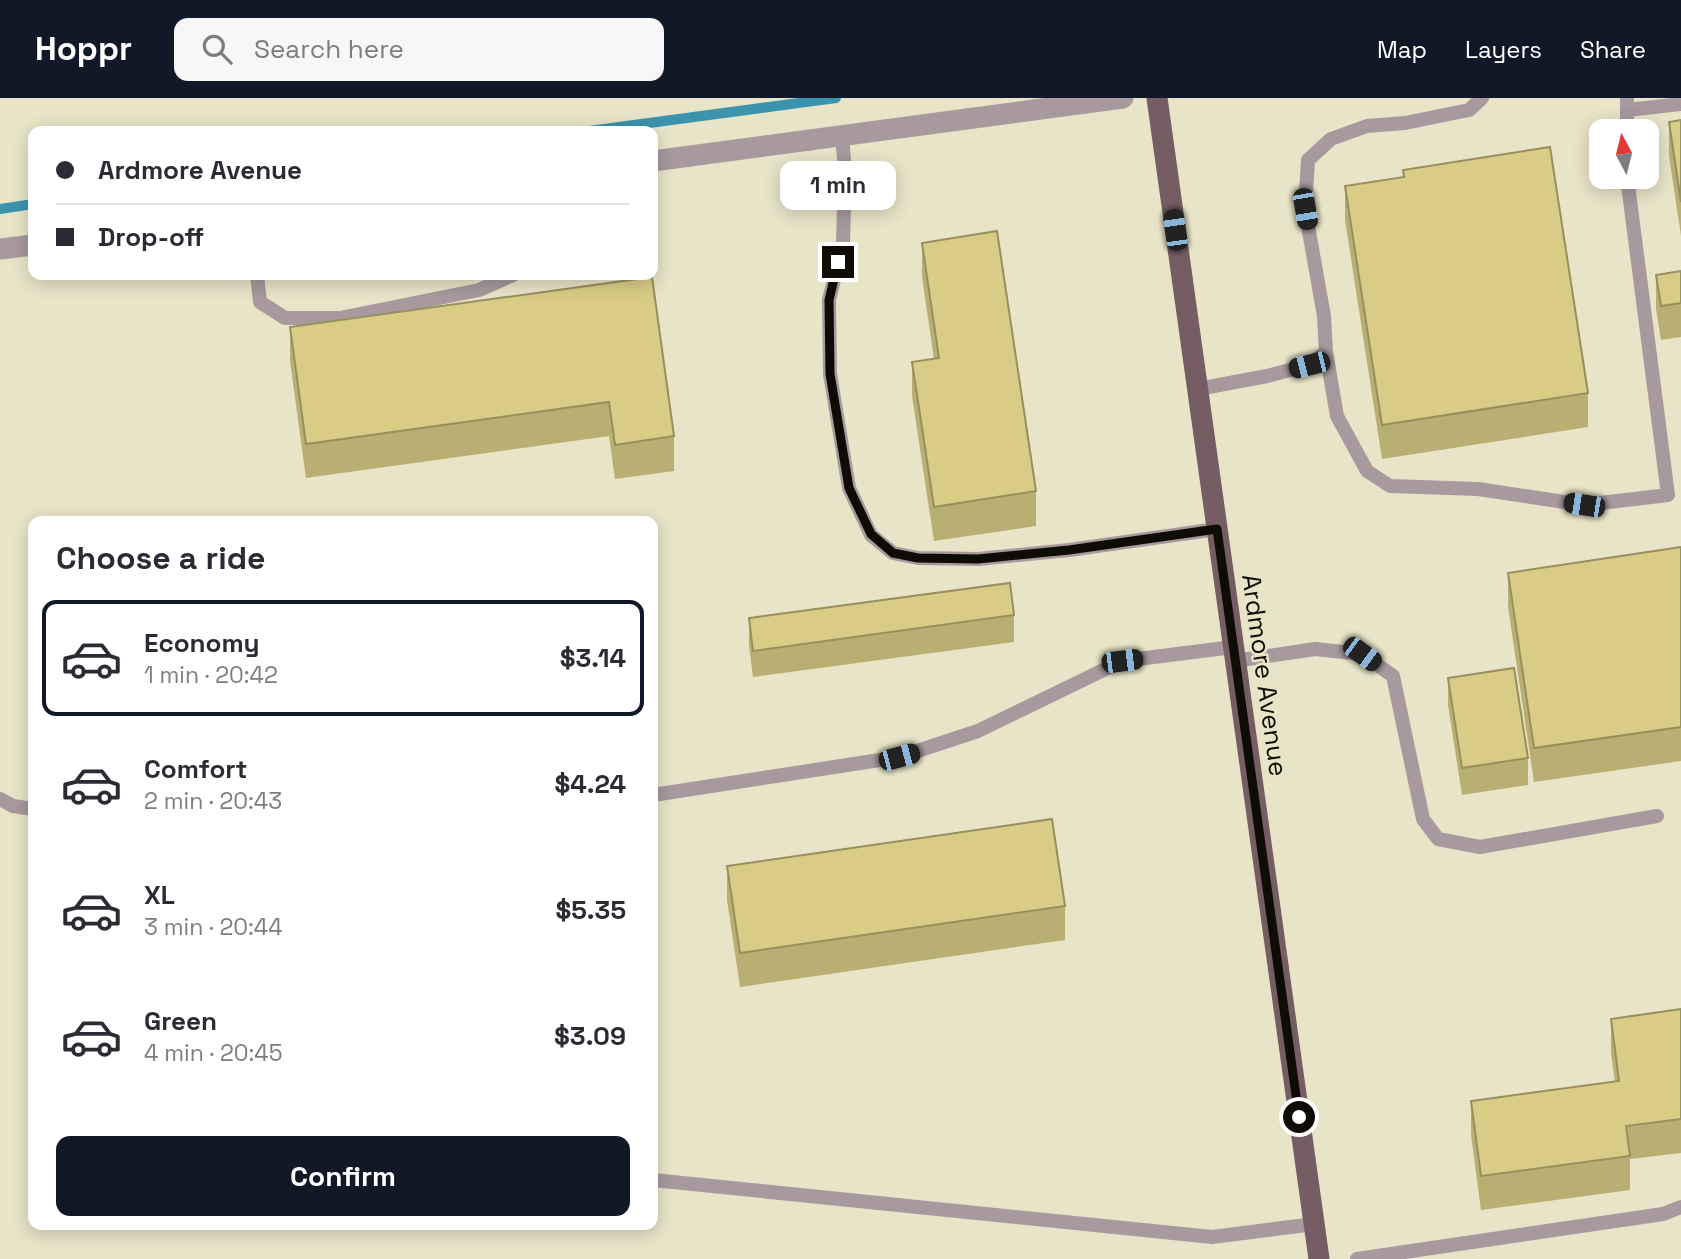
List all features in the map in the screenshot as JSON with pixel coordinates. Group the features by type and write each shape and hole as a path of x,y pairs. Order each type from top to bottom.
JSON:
{"main road":[{"name":"Ardmore Avenue","path":"1157,98 1319,1259"}],"street":[{"path":"658,160 1123,98"},
{"path":"0,249 28,246"}],"lane":[{"path":"1482,98 1469,110 1405,123 1367,126 1331,139 1308,160 1305,209 1324,316 1326,352 1337,416 1367,471 1390,486 1478,489 1584,505 1668,495 1630,189"},
{"path":"1627,104 1681,104"},
{"path":"842,136 845,171 843,244 829,300 830,374 849,488 871,534 893,553 918,558 978,559 1069,550 1217,529"},
{"path":"258,280 260,302 285,318 340,318 479,290 502,280"},
{"path":"1198,389 1309,365 1326,352"},
{"path":"658,794 899,757 978,731 1122,661 1315,649 1362,654 1393,676 1423,819 1438,839 1480,847 1657,816"},
{"path":"0,799 13,806 28,808"},
{"path":"658,1181 1212,1237 1314,1224"},
{"path":"1357,1259 1663,1214 1681,1207"}],"building":[{"path":"1681,120 1681,202 1669,122"},
{"path":"1550,147 1588,393 1382,425 1345,186 1404,177 1403,170"},
{"path":"997,231 1036,491 934,507 912,362 939,358 922,243"},
{"path":"1681,271 1681,303 1661,306 1656,275"},
{"path":"630,280 652,280 674,436 615,445 609,402 306,444 290,327"},
{"path":"1681,547 1681,727 1534,748 1508,573"},
{"path":"1010,583 1014,615 753,651 749,618"},
{"path":"1514,668 1528,758 1462,768 1448,678"},
{"path":"1052,819 1065,906 740,953 727,866"},
{"path":"1681,1009 1681,1119 1626,1126 1630,1156 1481,1176 1471,1101 1619,1081 1611,1019"}],"waterway":[{"path":"626,126 836,98"},
{"path":"0,209 28,205"}],"route":[{"path":"838,262 829,300 830,374 849,488 871,534 893,553 918,558 978,559 1069,550 1217,529 1299,1117"}]}
